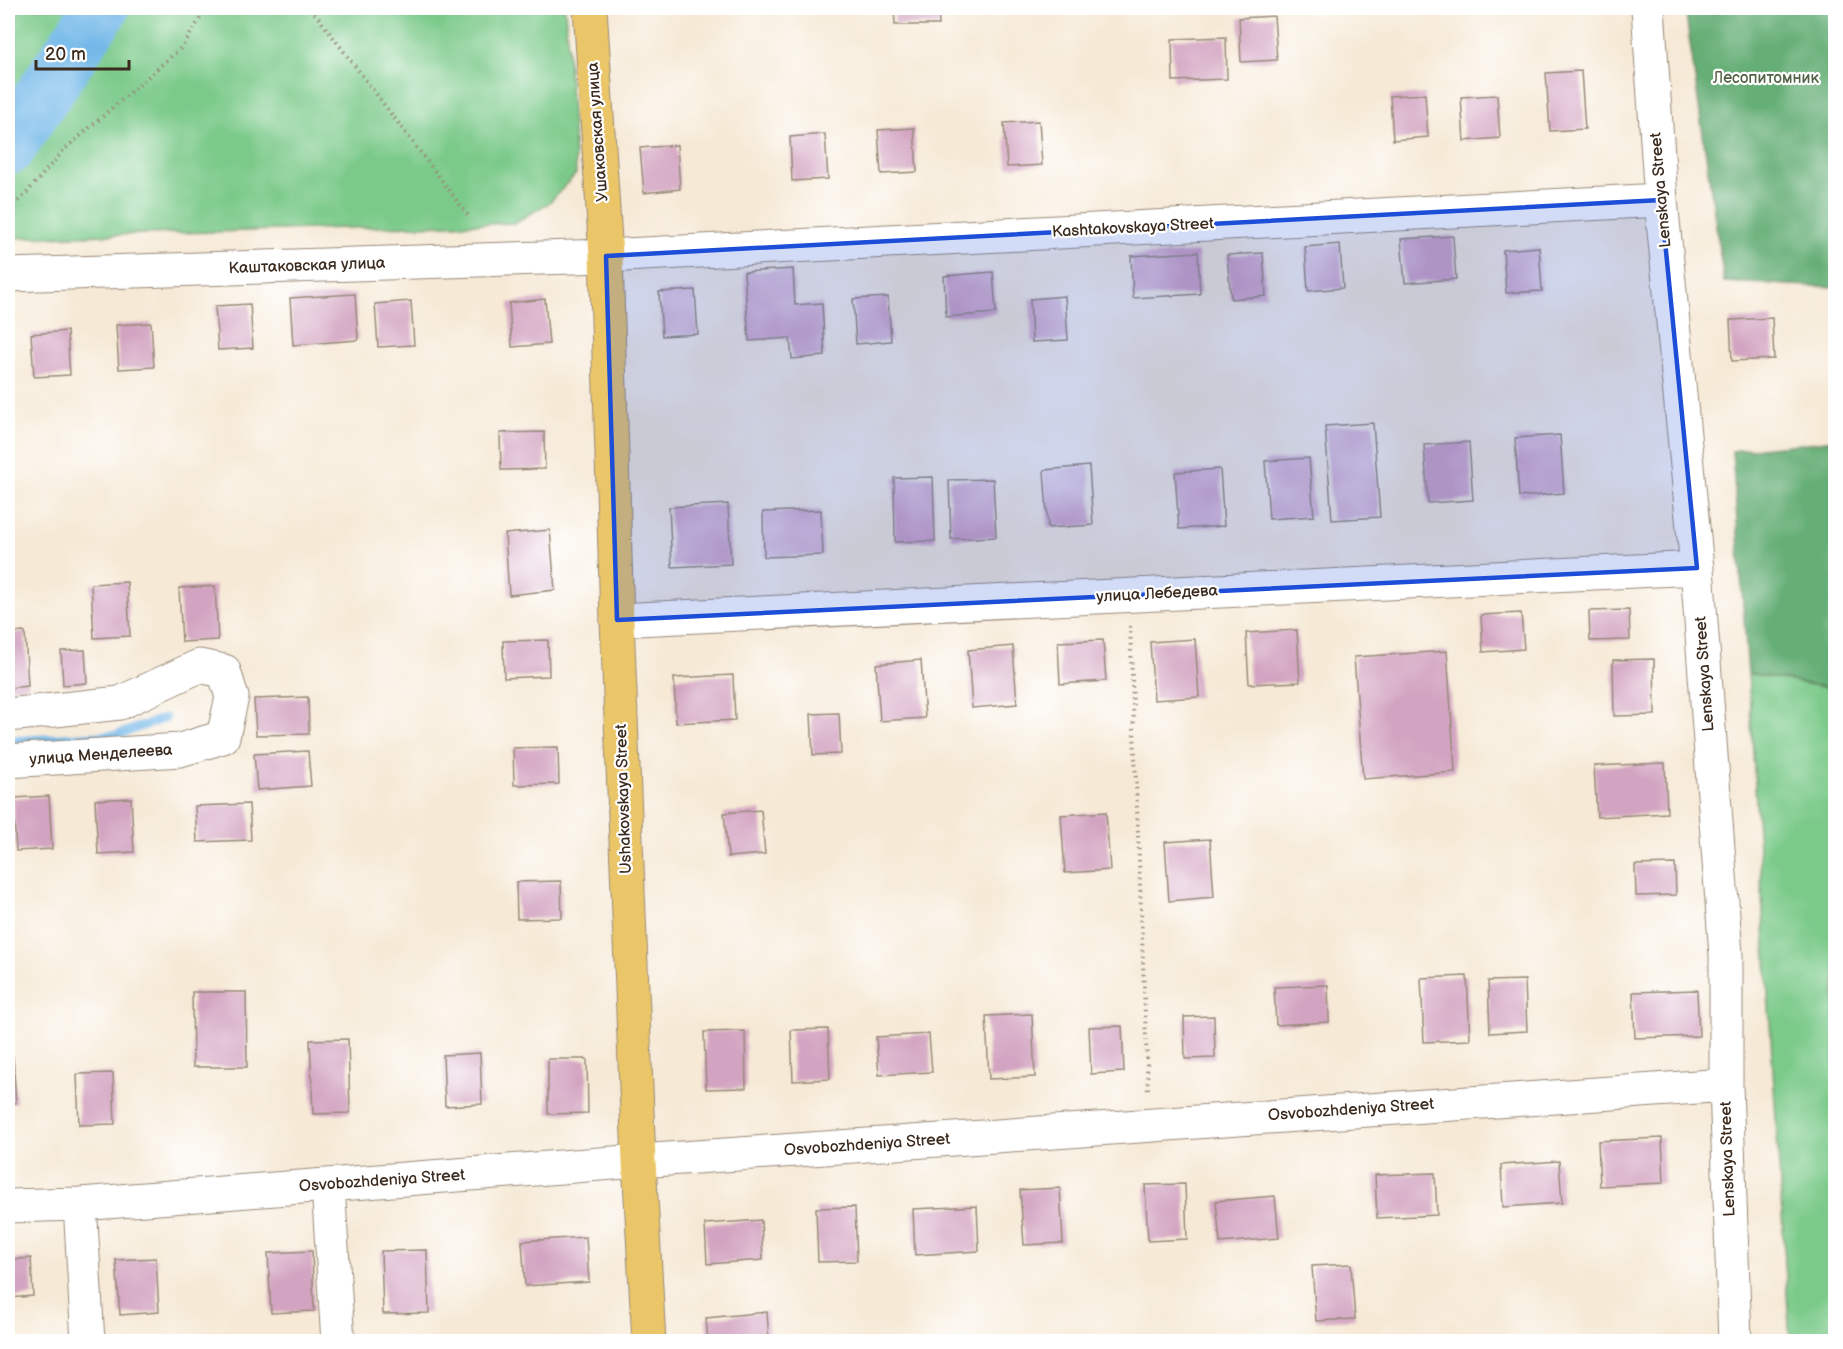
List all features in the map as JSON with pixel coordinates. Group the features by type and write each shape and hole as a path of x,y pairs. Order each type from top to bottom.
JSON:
{"main road":[{"name":"Ушаковская улица","path":"590,8 606,256"},
{"name":"Ushakovskaya Street","path":"606,256 617,620 639,1161 649,1341"}],"street":[{"name":"Lenskaya Street","path":"1648,8 1661,200 1697,568 1726,955 1726,1085 1735,1341"},
{"name":"Kashtakovskaya Street","path":"606,256 1661,200"},
{"name":"Каштаковская улица","path":"8,275 606,256"},
{"name":"улица Лебедева","path":"617,620 1697,568"},
{"name":"улица Менделеева","path":"8,715 120,704 199,666 224,671 232,697 223,737 180,750 8,761"},
{"name":"Osvobozhdeniya Street","path":"8,1206 80,1204 1150,1124 1726,1085"},
{"path":"327,1185 338,1341"},
{"path":"80,1204 88,1341"}],"path":[{"path":"8,207 22,198 64,150 182,47 207,8"},
{"path":"311,8 470,218"},
{"path":"1129,596 1150,1124"}],"highlighted area":[{"path":"1661,200 1697,568 617,620 606,256"}],"green space":[{"path":"8,8 565,8 576,174 549,203 514,223 8,238"},
{"name":"Лесопитомник","path":"1685,8 1835,8 1835,287 1724,282"},
{"path":"1835,440 1835,689 1748,673 1732,451"},
{"path":"1748,673 1835,689 1835,1341 1790,1341"}],"building":[{"path":"894,8 938,8 939,25 895,25"},
{"path":"1063,8 1091,8 1091,12 1063,12"},
{"path":"1274,16 1277,60 1241,62 1239,18"},
{"path":"1226,37 1227,79 1173,81 1172,39"},
{"path":"1581,71 1585,129 1550,131 1546,73"},
{"path":"1425,94 1428,137 1393,140 1390,96"},
{"path":"1497,95 1500,138 1464,141 1461,97"},
{"path":"1039,121 1042,165 1007,167 1004,123"},
{"path":"914,128 917,172 881,174 878,130"},
{"path":"825,134 828,179 792,181 790,137"},
{"path":"677,145 680,189 644,193 640,148"},
{"path":"1453,236 1456,279 1405,283 1401,239"},
{"path":"1340,244 1343,288 1308,291 1305,247"},
{"path":"1539,247 1542,291 1506,293 1503,250"},
{"path":"1198,252 1200,294 1133,298 1131,256"},
{"path":"1263,253 1266,296 1231,299 1227,255"},
{"path":"793,269 795,305 822,303 825,356 792,359 790,338 749,341 744,272"},
{"path":"993,272 996,313 946,317 944,276"},
{"path":"695,290 698,334 662,336 659,292"},
{"path":"355,294 358,340 293,345 290,298"},
{"path":"1065,296 1068,340 1032,342 1030,299"},
{"path":"888,297 891,341 856,344 853,299"},
{"path":"545,299 549,344 512,347 509,303"},
{"path":"411,301 414,345 378,347 375,304"},
{"path":"250,304 253,348 218,350 215,306"},
{"path":"1772,318 1774,359 1732,361 1730,320"},
{"path":"151,323 154,367 119,369 116,325"},
{"path":"67,331 70,375 34,377 31,334"},
{"path":"1373,423 1380,517 1332,520 1325,426"},
{"path":"544,432 545,469 501,470 500,433"},
{"path":"1560,435 1564,493 1519,497 1515,438"},
{"path":"1469,442 1473,500 1428,503 1424,445"},
{"path":"1309,458 1314,516 1269,519 1265,461"},
{"path":"1089,466 1093,525 1048,528 1044,470"},
{"path":"1220,469 1224,526 1179,529 1175,472"},
{"path":"933,477 935,541 895,542 894,478"},
{"path":"993,479 996,537 951,539 949,480"},
{"path":"728,504 731,564 672,567 669,507"},
{"path":"821,510 823,555 764,557 763,512"},
{"path":"550,530 555,590 509,595 505,534"},
{"path":"127,582 130,636 94,638 91,584"},
{"path":"215,586 218,640 182,642 179,588"},
{"path":"1629,610 1630,640 1590,641 1589,611"},
{"path":"1521,613 1524,649 1483,652 1481,615"},
{"path":"1297,630 1300,682 1249,684 1246,633"},
{"path":"25,632 28,686 8,688 8,633"},
{"path":"1195,639 1199,697 1154,700 1150,642"},
{"path":"548,640 549,676 504,678 503,641"},
{"path":"1103,640 1106,681 1060,684 1058,642"},
{"path":"1013,646 1017,704 972,708 968,650"},
{"path":"85,650 87,683 63,685 61,651"},
{"path":"1447,651 1455,772 1363,779 1354,657"},
{"path":"1654,659 1655,715 1614,716 1613,660"},
{"path":"921,660 925,718 880,721 876,664"},
{"path":"733,675 735,720 676,723 674,678"},
{"path":"308,697 309,734 256,735 254,699"},
{"path":"839,713 841,754 813,755 811,714"},
{"path":"558,747 559,784 514,785 513,748"},
{"path":"308,751 311,786 257,790 254,754"},
{"path":"1665,763 1667,813 1597,817 1594,766"},
{"path":"49,796 52,849 16,851 13,798"},
{"path":"131,798 134,852 98,854 95,800"},
{"path":"249,804 251,840 197,842 195,806"},
{"path":"761,810 765,854 728,857 724,813"},
{"path":"1106,812 1110,870 1065,873 1061,815"},
{"path":"1210,839 1214,897 1169,901 1165,842"},
{"path":"1675,864 1676,895 1636,896 1635,865"},
{"path":"561,881 562,918 517,919 516,882"},
{"path":"1467,976 1470,1040 1424,1042 1421,978"},
{"path":"1525,980 1527,1031 1490,1033 1488,981"},
{"path":"1328,985 1329,1022 1276,1025 1274,987"},
{"path":"1697,990 1699,1036 1635,1038 1633,992"},
{"path":"192,992 246,992 247,1067 193,1067"},
{"path":"1032,1014 1035,1077 989,1079 986,1016"},
{"path":"1214,1016 1215,1058 1185,1059 1184,1017"},
{"path":"1122,1026 1124,1072 1091,1074 1089,1027"},
{"path":"828,1029 830,1079 793,1081 791,1030"},
{"path":"745,1031 746,1088 706,1089 704,1032"},
{"path":"929,1034 932,1072 879,1075 876,1037"},
{"path":"348,1039 350,1113 313,1114 310,1040"},
{"path":"480,1053 482,1104 445,1106 443,1055"},
{"path":"13,1057 16,1103 8,1103 8,1058"},
{"path":"548,1059 587,1059 588,1113 548,1114"},
{"path":"113,1073 115,1124 79,1125 77,1074"},
{"path":"1662,1138 1664,1183 1600,1186 1598,1141"},
{"path":"1559,1161 1562,1203 1503,1207 1501,1165"},
{"path":"1435,1173 1437,1215 1377,1218 1375,1175"},
{"path":"1185,1184 1187,1239 1148,1241 1145,1185"},
{"path":"1060,1188 1063,1243 1024,1245 1020,1190"},
{"path":"1275,1196 1279,1238 1220,1243 1216,1201"},
{"path":"977,1206 979,1251 915,1255 913,1209"},
{"path":"855,1207 857,1261 818,1262 816,1208"},
{"path":"761,1220 763,1260 707,1264 705,1224"},
{"path":"586,1237 589,1282 525,1286 522,1241"},
{"path":"427,1250 429,1313 383,1314 381,1251"},
{"path":"312,1251 314,1311 271,1313 268,1253"},
{"path":"31,1258 33,1296 8,1298 8,1260"},
{"path":"156,1258 159,1312 120,1315 116,1260"},
{"path":"1351,1264 1355,1319 1316,1321 1312,1266"},
{"path":"767,1312 769,1342 708,1342 706,1318"}],"waterway":[{"path":"8,147 101,8"},
{"path":"8,741 117,735 165,718"}]}
